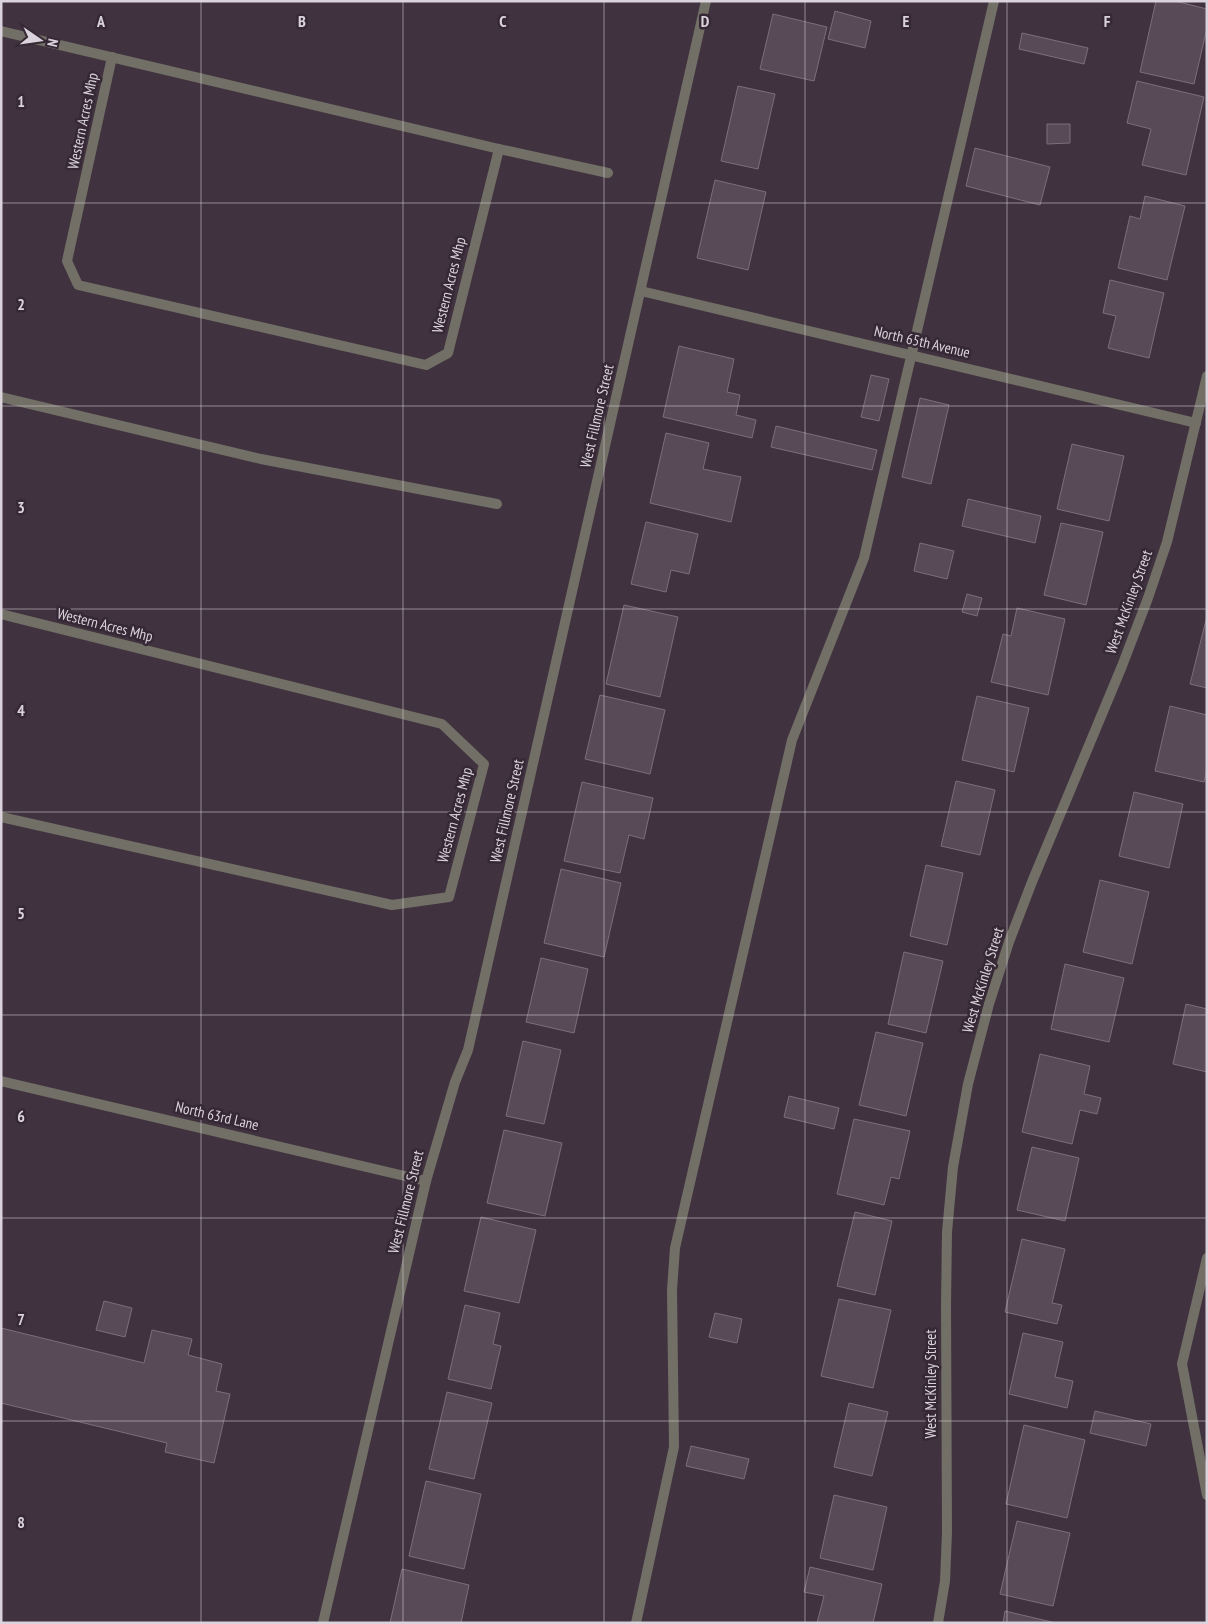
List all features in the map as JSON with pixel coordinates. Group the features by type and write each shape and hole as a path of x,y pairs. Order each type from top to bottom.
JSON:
{"street":[{"name":"West Fillmore Street","path":"323,1623 426,1181 455,1082 468,1050 706,1"},
{"path":"636,1623 674,1447 672,1290 675,1248 792,740 864,558 913,355 994,1"},
{"name":"Western Acres Mhp","path":"1,31 608,173"},
{"name":"Western Acres Mhp","path":"112,57 67,261 78,285 426,365 448,353 499,149"},
{"name":"North 65th Avenue","path":"641,291 1196,423"},
{"name":"West McKinley Street","path":"938,1623 945,1582 947,1532 947,1232 953,1167 968,1084 989,1004 1025,899 1122,666 1148,598 1166,542 1207,376"},
{"path":"1,397 261,459 497,504"},
{"name":"Western Acres Mhp","path":"1,614 442,724 484,764 448,897 392,905 1,818"},
{"name":"North 63rd Lane","path":"1,1081 426,1181"},
{"path":"1207,1258 1182,1364 1207,1495"}],"building":[{"path":"1156,1 1175,1 1207,9 1207,28 1194,84 1140,72"},
{"path":"835,11 871,21 865,48 828,39"},
{"path":"773,14 827,27 814,81 760,69"},
{"path":"1022,33 1088,48 1084,64 1019,49"},
{"path":"1137,81 1204,97 1186,175 1142,165 1151,129 1127,123"},
{"path":"738,86 775,94 758,169 721,161"},
{"path":"1047,124 1070,124 1070,143 1047,144"},
{"path":"975,148 1050,167 1040,205 966,186"},
{"path":"715,180 766,192 748,270 697,258"},
{"path":"1145,196 1185,206 1167,280 1118,268 1130,216 1140,219"},
{"path":"1110,280 1164,293 1149,358 1108,348 1116,316 1103,313"},
{"path":"679,346 734,359 727,392 740,395 736,415 756,420 752,438 663,417"},
{"path":"871,375 889,379 879,421 861,417"},
{"path":"920,398 949,405 931,484 902,477"},
{"path":"776,426 877,450 872,470 771,447"},
{"path":"666,433 709,443 703,469 741,477 731,522 650,503"},
{"path":"1072,444 1124,456 1109,521 1057,509"},
{"path":"968,499 1041,516 1035,543 962,526"},
{"path":"646,522 698,534 689,574 671,570 666,592 631,584"},
{"path":"1061,523 1103,532 1086,605 1044,595"},
{"path":"920,543 954,551 947,579 914,571"},
{"path":"967,594 982,598 977,616 962,612"},
{"path":"624,605 678,617 660,697 606,684"},
{"path":"1017,608 1065,619 1048,695 991,682 1003,634 1011,636"},
{"path":"1207,620 1207,688 1190,684"},
{"path":"600,695 665,710 650,774 585,759"},
{"path":"977,696 1029,708 1014,772 962,760"},
{"path":"1170,706 1207,715 1207,770 1204,782 1155,771"},
{"path":"956,781 995,790 980,855 941,846"},
{"path":"582,782 653,798 644,839 629,835 620,873 564,861"},
{"path":"1134,792 1183,804 1169,868 1119,856"},
{"path":"926,865 963,873 947,945 910,936"},
{"path":"561,869 621,883 604,957 544,943"},
{"path":"1100,880 1149,892 1132,964 1083,952"},
{"path":"904,952 943,961 926,1033 888,1024"},
{"path":"541,958 588,969 574,1033 526,1022"},
{"path":"1065,964 1124,978 1109,1042 1051,1029"},
{"path":"1186,1004 1207,1009 1207,1072 1173,1064"},
{"path":"876,1032 923,1043 906,1116 859,1105"},
{"path":"523,1041 561,1050 544,1124 506,1116"},
{"path":"1040,1054 1090,1066 1084,1094 1101,1098 1097,1114 1080,1110 1072,1144 1022,1132"},
{"path":"789,1096 839,1108 834,1129 784,1117"},
{"path":"854,1119 910,1131 899,1179 891,1177 884,1205 837,1194"},
{"path":"504,1130 562,1143 545,1216 487,1203"},
{"path":"1032,1147 1079,1158 1065,1221 1017,1210"},
{"path":"855,1212 892,1221 875,1295 837,1286"},
{"path":"481,1217 536,1230 519,1303 464,1291"},
{"path":"1022,1239 1065,1249 1052,1303 1062,1305 1057,1324 1005,1312"},
{"path":"839,1299 891,1310 873,1388 821,1376"},
{"path":"104,1301 132,1308 125,1337 96,1330"},
{"path":"465,1305 500,1313 493,1344 501,1346 491,1389 448,1379"},
{"path":"715,1313 742,1319 737,1343 709,1337"},
{"path":"1,1328 144,1363 152,1330 192,1339 188,1355 222,1364 216,1391 230,1394 214,1463 165,1452 167,1443 1,1403"},
{"path":"1023,1333 1063,1342 1055,1377 1073,1381 1067,1408 1009,1394"},
{"path":"447,1392 492,1403 474,1479 429,1469"},
{"path":"849,1403 888,1412 872,1476 834,1467"},
{"path":"1095,1411 1151,1424 1146,1446 1090,1433"},
{"path":"1024,1425 1085,1440 1067,1518 1006,1504"},
{"path":"691,1446 749,1459 744,1479 686,1466"},
{"path":"426,1481 481,1494 464,1569 409,1556"},
{"path":"834,1495 887,1507 873,1570 820,1558"},
{"path":"1017,1521 1070,1533 1053,1606 1000,1594"},
{"path":"810,1567 882,1584 873,1623 817,1623 824,1596 804,1592"},
{"path":"402,1569 469,1585 461,1623 390,1623"},
{"path":"1005,1611 1056,1623 1003,1623"}]}
